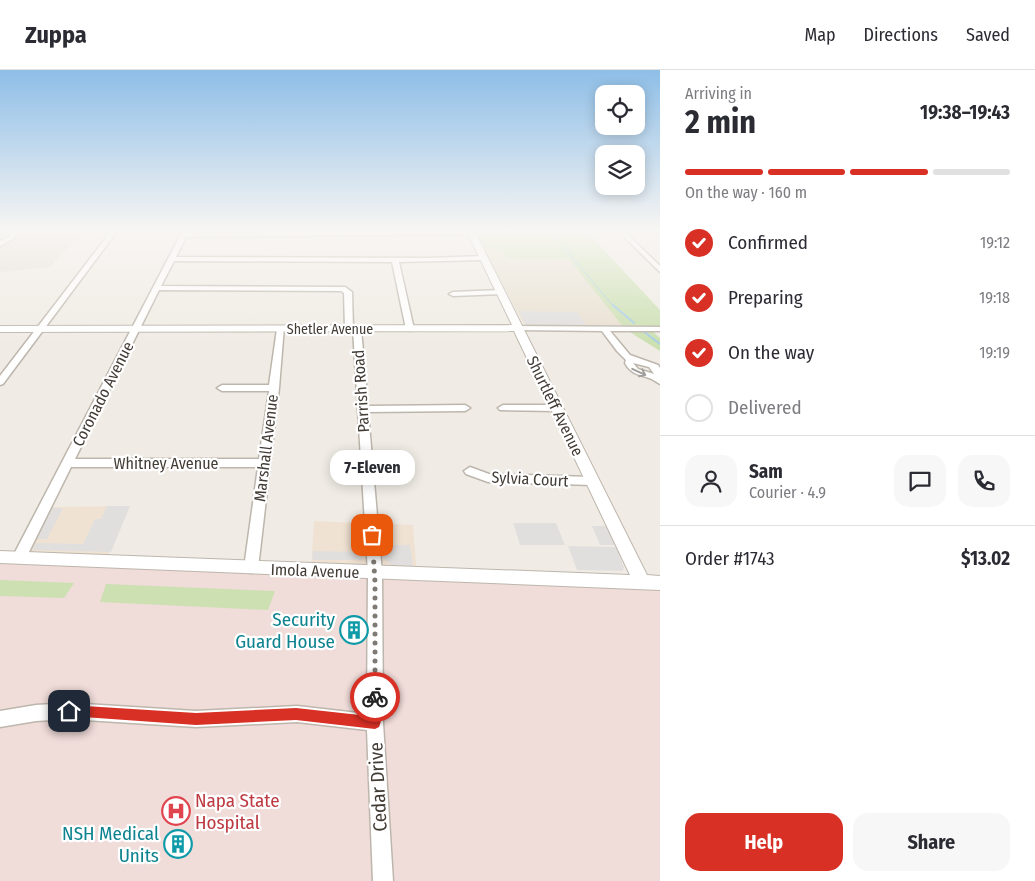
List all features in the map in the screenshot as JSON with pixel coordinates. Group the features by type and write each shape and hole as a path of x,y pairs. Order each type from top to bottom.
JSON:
{"street":[{"path":"0,382 87,268"},
{"name":"Coronado Avenue","path":"19,558 167,268"},
{"path":"397,268 410,329"},
{"name":"Shurtleff Avenue","path":"489,268 642,582"},
{"name":"Parrish Road","path":"157,288 342,289 348,292 362,409 375,573"},
{"path":"453,294 500,292"},
{"name":"Shetler Avenue","path":"0,329 660,329"},
{"name":"Marshall Avenue","path":"251,568 281,329"},
{"path":"605,329 612,341 631,359 629,363 631,368 638,374 658,379"},
{"path":"222,388 274,388"},
{"path":"362,409 465,408"},
{"path":"503,408 556,408"},
{"name":"Whitney Avenue","path":"67,463 264,463"},
{"name":"Sylvia Court","path":"470,470 488,478 592,481"},
{"name":"Imola Avenue","path":"0,557 660,583"},
{"name":"Cedar Drive","path":"375,573 375,723 383,881"},
{"path":"0,719 36,713 69,711 196,719 296,714 375,723"}],"shaded area":[{"path":"0,268 42,268 0,272"},
{"path":"494,268 577,268 629,325 530,325 523,323"},
{"path":"519,311 577,312 586,325 526,325"},
{"path":"107,506 130,506 111,552 32,550 36,543 83,544 95,519 101,519"},
{"path":"126,506 106,562 19,558 45,507"},
{"path":"50,508 63,508 47,539 33,539"},
{"path":"314,521 413,525 417,574 311,571"},
{"path":"513,523 556,523 565,545 520,545"},
{"path":"592,526 607,526 616,545 600,545"},
{"path":"382,545 410,545 413,566 392,565 383,558"},
{"path":"568,546 616,547 624,567 623,571 577,570"},
{"path":"313,551 361,552 362,560 312,560"},
{"name":"Napa State Hospital","path":"0,557 660,584 660,881 0,881"}],"green space":[{"path":"576,268 620,268 660,310 660,329 650,329 660,338 660,351 625,329"},
{"path":"0,580 74,583 64,598 0,596"},
{"path":"106,584 275,591 268,610 100,602"}],"waterway":[{"path":"581,268 614,307"},
{"path":"613,305 634,323"},
{"path":"643,331 660,344"}],"way so far":[{"path":"372,535 375,582 375,697"}],"place":[{"name":"7-Eleven","path":"372,535"},
{"name":"Security Guard House","path":"354,630"},
{"name":"Napa State Hospital","path":"176,811"},
{"name":"NSH Medical Units","path":"178,844"}],"route":[{"path":"69,711 196,719 296,714 375,723 375,697"}]}
